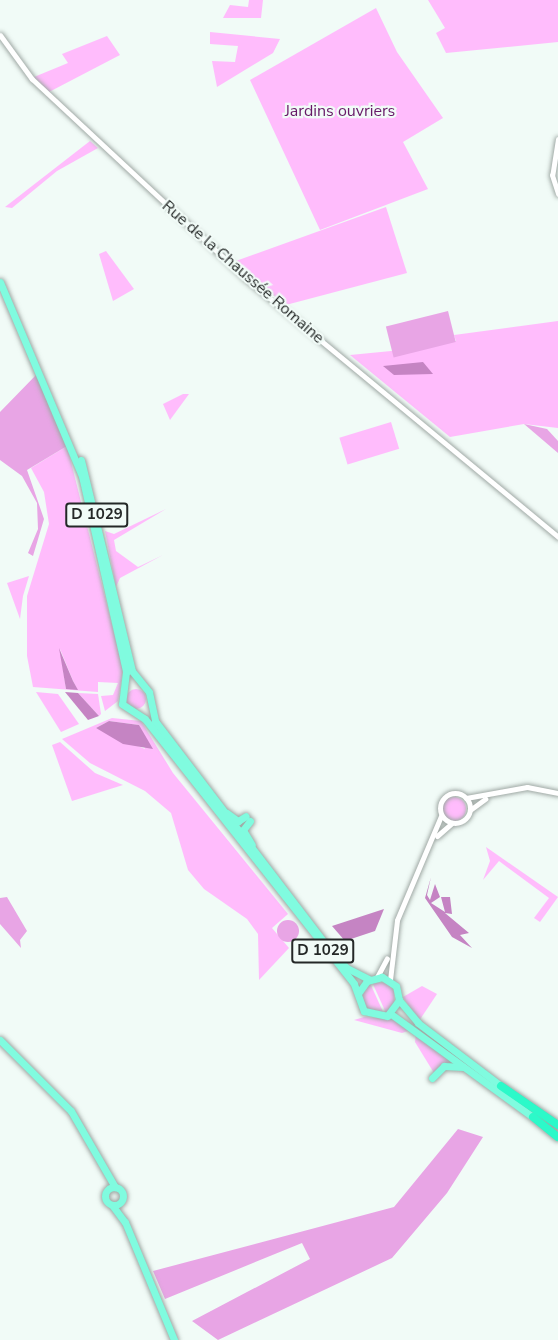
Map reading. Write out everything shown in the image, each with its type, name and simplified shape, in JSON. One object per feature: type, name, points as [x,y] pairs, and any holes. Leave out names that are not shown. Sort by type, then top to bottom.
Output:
[{"type":"highway","points":[[501,1086],[558,1125]]},
{"type":"highway","points":[[533,1117],[558,1135]]},
{"type":"main road","points":[[0,273],[13,308]]},
{"type":"main road","points":[[0,282],[13,308]]},
{"type":"main road","name":"D 1029","points":[[13,308],[85,469],[140,686]]},
{"type":"main road","name":"D 1029","points":[[13,308],[77,460],[127,688]]},
{"type":"main road","points":[[140,686],[149,692],[150,705],[139,714],[122,704],[127,688],[140,686]]},
{"type":"main road","name":"D 1029","points":[[150,705],[185,766],[336,957],[373,978]]},
{"type":"main road","name":"D 1029","points":[[139,714],[359,992]]},
{"type":"main road","points":[[185,766],[232,818],[248,819],[244,832],[290,899]]},
{"type":"main road","points":[[416,1025],[399,1000],[390,980],[373,978],[359,992],[366,1013],[391,1014],[416,1025],[501,1086]]},
{"type":"main road","points":[[391,1014],[399,1000]]},
{"type":"main road","points":[[423,1030],[468,1069],[533,1117]]},
{"type":"main road","points":[[0,1040],[71,1111],[103,1172],[122,1192],[125,1222],[173,1339]]},
{"type":"main road","points":[[432,1078],[447,1066],[468,1069]]},
{"type":"main road","points":[[103,1172],[105,1200],[112,1205],[125,1222]]},
{"type":"main road","points":[[106,1191],[115,1187]]},
{"type":"main road","points":[[112,1205],[122,1201]]},
{"type":"street","name":"Rue de la Chaussée Romaine","points":[[0,35],[32,79],[244,277],[558,537]]},
{"type":"street","points":[[558,139],[552,175],[558,194]]},
{"type":"street","points":[[373,978],[389,954],[407,892],[434,840],[446,796],[488,797],[527,787],[558,794]]},
{"type":"street","points":[[434,840],[452,823],[463,821],[470,810],[488,797]]},
{"type":"street","points":[[466,798],[470,810]]},
{"type":"street","points":[[441,816],[452,823]]},
{"type":"street","points":[[389,954],[390,980]]},
{"type":"green space","points":[[249,0],[263,0],[261,18],[223,18],[230,5],[248,7]]},
{"type":"green space","points":[[428,0],[558,0],[558,42],[446,53],[436,33],[445,28]]},
{"type":"green space","name":"Jardins ouvriers","points":[[376,8],[397,52],[443,118],[403,142],[428,189],[320,230],[250,80]]},
{"type":"green space","points":[[210,32],[280,39],[273,53],[217,87],[212,61],[235,62],[238,46],[210,44]]},
{"type":"green space","points":[[107,36],[120,55],[49,92],[34,77],[68,63],[62,54]]},
{"type":"green space","points":[[90,141],[98,148],[57,171],[12,208],[5,207]]},
{"type":"green space","points":[[386,207],[407,273],[282,306],[233,262]]},
{"type":"green space","points":[[106,251],[134,289],[113,301],[99,254]]},
{"type":"green space","points":[[558,321],[558,428],[524,424],[450,437],[350,355],[422,348],[456,341],[454,335]]},
{"type":"green space","points":[[183,394],[189,394],[170,420],[163,404]]},
{"type":"green space","points":[[391,422],[399,449],[348,465],[339,438]]},
{"type":"green space","points":[[67,446],[123,669],[118,701],[105,711],[101,696],[113,695],[118,683],[98,682],[98,692],[33,687],[27,656],[27,596],[49,524],[44,492],[31,468]],"holes":[[[60,649],[77,689],[66,689]]]},
{"type":"green space","points":[[166,509],[114,540],[116,551],[138,567],[163,555],[120,578],[116,587],[105,531],[114,534]]},
{"type":"green space","points":[[29,576],[23,596],[20,619],[7,583]]},
{"type":"green space","points":[[132,689],[140,689],[146,695],[146,703],[140,709],[132,709],[126,703],[126,695]]},
{"type":"green space","points":[[36,692],[58,694],[79,724],[61,732]]},
{"type":"green space","points":[[78,693],[98,694],[101,714],[99,716]]},
{"type":"green space","points":[[112,718],[141,721],[173,773],[288,914],[272,928],[289,948],[259,980],[258,934],[247,919],[204,889],[188,870],[171,813],[145,791],[90,763],[62,739]],"holes":[[[109,721],[139,725],[145,749],[96,728]]]},
{"type":"green space","points":[[60,742],[95,773],[123,785],[72,801],[52,745]]},
{"type":"green space","points":[[454,797],[463,800],[466,809],[463,818],[454,821],[445,818],[442,809],[445,800]]},
{"type":"green space","points":[[486,847],[558,897],[540,922],[534,918],[549,898],[499,861],[483,880],[490,861]]},
{"type":"green space","points":[[372,982],[387,983],[394,991],[394,1005],[386,1013]]},
{"type":"green space","points":[[370,983],[384,1014],[364,1007],[362,995]]},
{"type":"green space","points":[[422,986],[437,994],[419,1021],[403,997]]},
{"type":"green space","points":[[364,1017],[393,1019],[411,1030],[402,1033],[354,1020]]},
{"type":"green space","points":[[416,1033],[453,1061],[434,1073],[415,1042]]},
{"type":"shaded area","points":[[448,311],[456,342],[394,358],[386,326]]},
{"type":"shaded area","points":[[423,362],[433,374],[394,375],[383,366]]},
{"type":"shaded area","points":[[36,375],[67,446],[27,470],[44,519],[33,556],[28,553],[38,529],[37,503],[22,476],[0,460],[0,412]]},
{"type":"shaded area","points":[[524,424],[547,429],[558,441],[558,453]]},
{"type":"shaded area","points":[[59,648],[73,681],[78,690],[66,689]]},
{"type":"shaded area","points":[[65,692],[78,693],[99,716],[88,720]]},
{"type":"shaded area","points":[[109,721],[139,725],[153,749],[123,744],[96,728]]},
{"type":"shaded area","points":[[431,877],[427,895],[430,900],[435,884],[440,897],[431,903],[445,912],[441,897],[450,897],[452,914],[445,913],[469,933],[460,935],[472,948],[452,937],[425,898]]},
{"type":"shaded area","points":[[7,897],[27,931],[20,940],[21,948],[0,924],[0,898]]},
{"type":"shaded area","points":[[384,909],[375,931],[345,941],[332,926]]},
{"type":"shaded area","points":[[284,920],[292,920],[299,927],[299,935],[292,942],[284,942],[277,935],[277,927]]},
{"type":"shaded area","points":[[458,1129],[483,1137],[447,1193],[392,1258],[218,1340],[192,1321],[310,1259],[302,1243],[165,1299],[153,1271],[394,1207]]}]
